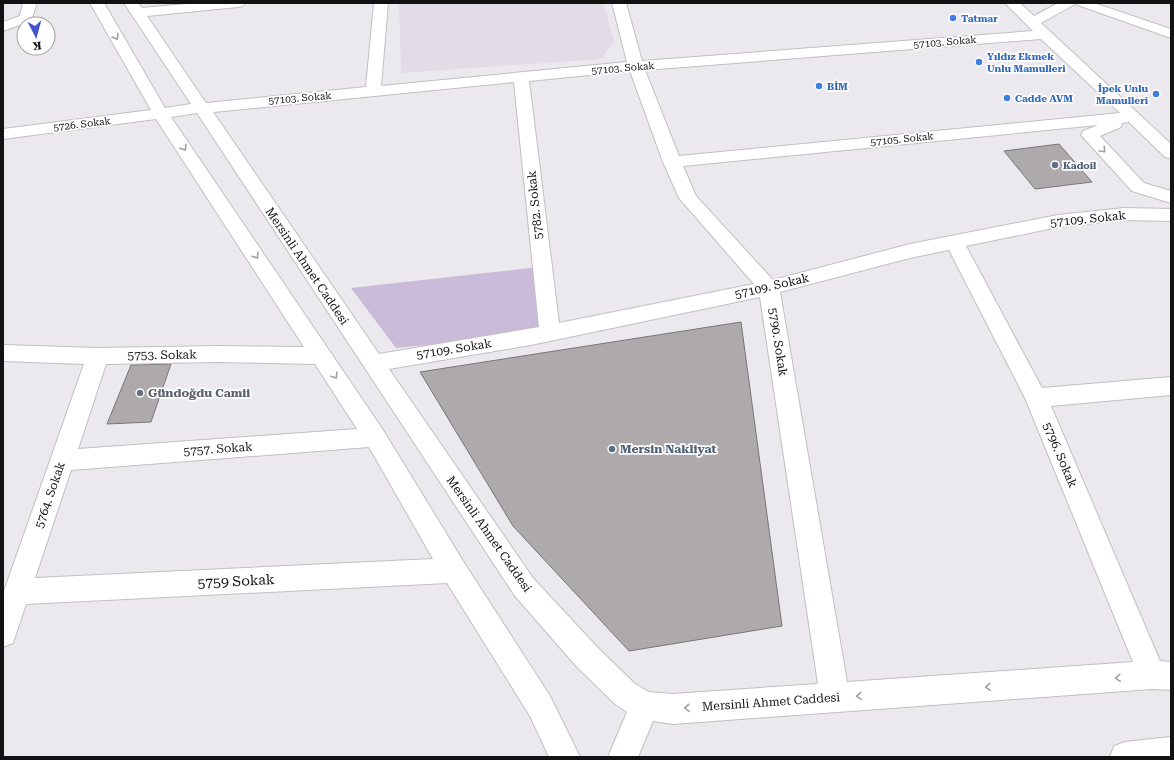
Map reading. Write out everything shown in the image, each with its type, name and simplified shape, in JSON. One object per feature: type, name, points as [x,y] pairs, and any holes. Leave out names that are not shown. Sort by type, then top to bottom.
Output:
[{"type":"street","points":[[3,27],[26,18],[30,3]]},
{"type":"street","points":[[97,3],[161,114],[375,437],[454,570],[540,706],[564,757]]},
{"type":"street","points":[[134,8],[238,3]]},
{"type":"street","points":[[373,91],[381,3]]},
{"type":"street","points":[[619,3],[636,66],[672,162],[688,198],[769,288]]},
{"type":"street","points":[[1012,3],[1133,117],[1167,143]]},
{"type":"street","points":[[1032,22],[1069,3]]},
{"type":"street","points":[[1081,3],[1171,34]]},
{"type":"street","name":"Mersinli Ahmet Caddesi","points":[[134,8],[524,587],[587,657],[620,688],[645,706],[674,709],[1162,676]]},
{"type":"street","name":"57103. Sokak","points":[[161,114],[201,108],[636,66],[1045,34]]},
{"type":"street","name":"5782. Sokak","points":[[521,77],[550,333]]},
{"type":"street","name":"5726. Sokak","points":[[3,134],[161,114]]},
{"type":"street","points":[[1133,117],[1089,135],[1138,187],[1171,197]]},
{"type":"street","name":"57105. Sokak","points":[[672,162],[1133,117]]},
{"type":"street","name":"57109. Sokak","points":[[373,363],[550,333],[769,288],[910,251],[1058,220],[1124,214],[1171,215]]},
{"type":"street","name":"5796. Sokak","points":[[954,242],[1036,398],[1162,676]]},
{"type":"street","name":"5790. Sokak","points":[[769,288],[835,698]]},
{"type":"street","name":"5753. Sokak","points":[[3,353],[98,356],[218,354],[321,356]]},
{"type":"street","name":"5764. Sokak","points":[[3,633],[98,356]]},
{"type":"street","points":[[1036,398],[1171,386]]},
{"type":"street","name":"5757. Sokak","points":[[62,460],[375,437]]},
{"type":"street","name":"5759 Sokak","points":[[17,592],[454,570]]},
{"type":"street","points":[[623,757],[645,706]]},
{"type":"street","points":[[1125,757],[1171,752]]},
{"type":"shaded area","points":[[399,3],[603,3],[614,41],[601,59],[401,73]]},
{"type":"shaded area","points":[[539,267],[547,333],[396,348],[351,288]]},
{"type":"building","points":[[1059,144],[1092,182],[1035,189],[1004,151]]},
{"type":"building","name":"Mersin Nakliyat","points":[[741,322],[782,626],[629,651],[513,526],[420,372]]},
{"type":"building","name":"Gündoğdu Camii","points":[[171,364],[151,422],[107,424],[131,365]]},
{"type":"place","name":"Tatmar","points":[[953,18]]},
{"type":"place","name":"Yıldız Ekmek Unlu Mamulleri","points":[[979,62]]},
{"type":"place","name":"BİM","points":[[819,86]]},
{"type":"place","name":"İpek Unlu Mamulleri","points":[[1156,94]]},
{"type":"place","name":"Cadde AVM","points":[[1007,98]]},
{"type":"place","name":"Kadoil","points":[[1055,165]]},
{"type":"place","name":"Gündoğdu Camii","points":[[140,393]]},
{"type":"place","name":"Mersin Nakliyat","points":[[612,449]]}]
